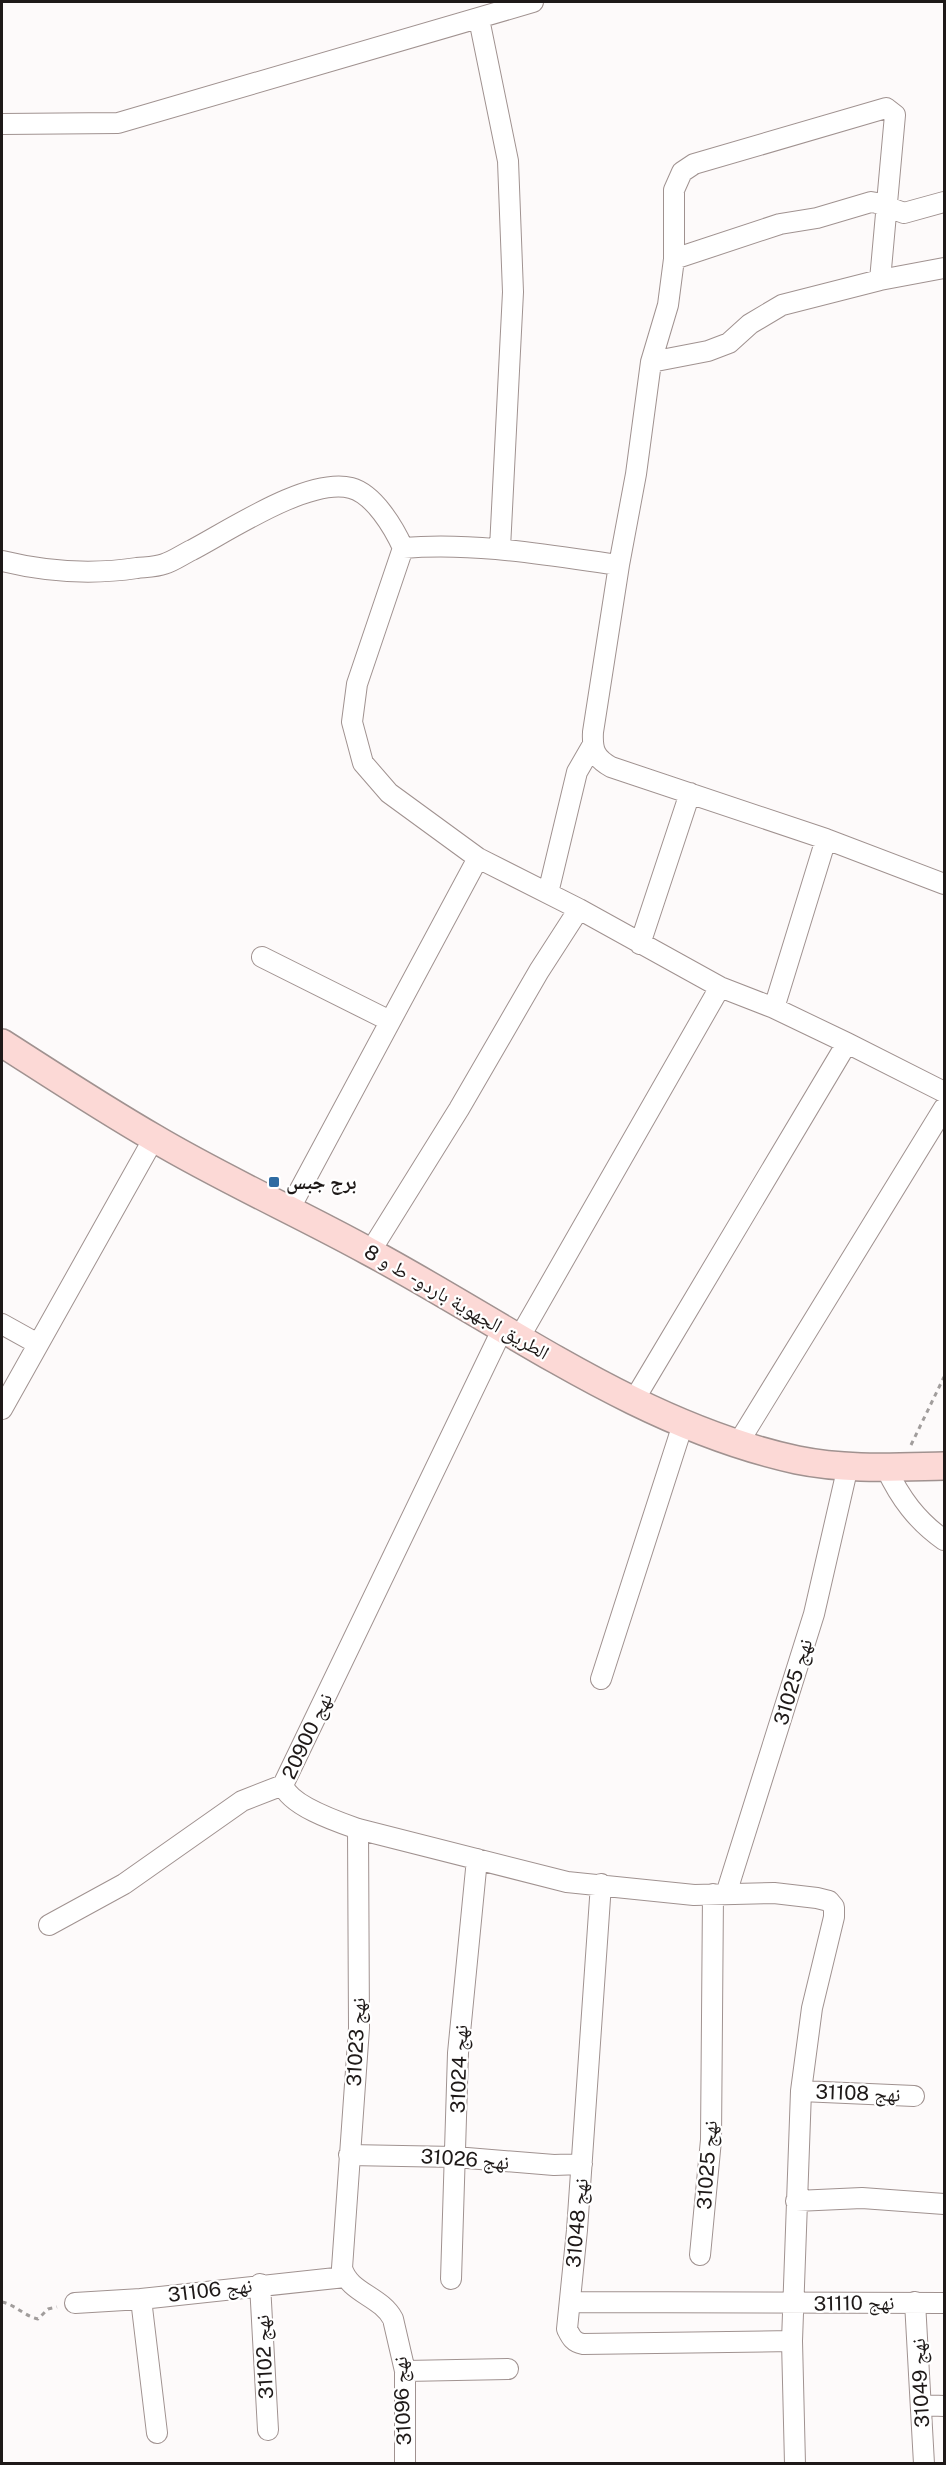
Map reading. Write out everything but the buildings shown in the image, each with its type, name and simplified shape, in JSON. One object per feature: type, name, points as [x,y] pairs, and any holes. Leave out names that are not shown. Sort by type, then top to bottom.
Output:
[{"type":"main road","name":"الطريق الجهوية باردو - ط و 8","points":[[2,1043],[154,1138],[370,1252],[510,1335],[683,1424],[737,1445],[800,1460],[848,1466],[893,1468],[945,1466]]},
{"type":"street","points":[[2,124],[118,123],[533,2]]},
{"type":"street","points":[[479,19],[508,161],[510,209],[513,292],[500,548]]},
{"type":"street","points":[[548,893],[577,772],[592,746],[619,565],[636,474],[651,362],[668,305],[674,259],[674,190],[682,172],[694,164],[886,108],[895,115],[880,280]]},
{"type":"street","points":[[674,259],[780,224],[817,218],[871,202],[904,213],[945,202]]},
{"type":"street","points":[[651,362],[708,351],[729,343],[750,324],[782,306],[880,280],[945,268]]},
{"type":"street","points":[[2,561],[34,569],[81,573],[164,564],[300,493],[330,486],[352,488],[373,502],[393,527],[403,548],[357,684],[352,722],[363,764],[389,793],[478,858],[579,909],[720,987],[774,1008],[945,1092]]},
{"type":"street","points":[[403,548],[441,545],[500,548],[619,565]]},
{"type":"street","points":[[592,746],[598,759],[611,767],[826,838],[945,884]]},
{"type":"street","points":[[640,944],[690,793]]},
{"type":"street","points":[[774,1008],[826,838]]},
{"type":"street","points":[[289,1210],[478,858]]},
{"type":"street","points":[[370,1252],[459,1108],[539,970],[579,909]]},
{"type":"street","points":[[261,957],[390,1021]]},
{"type":"street","name":"نهج 20900","points":[[720,987],[510,1335],[283,1785],[285,1791],[290,1795],[325,1818],[358,1829],[567,1882],[711,1894],[774,1893],[829,1901],[834,1906],[834,1917],[813,2008],[801,2091]]},
{"type":"street","points":[[634,1400],[847,1043]]},
{"type":"street","points":[[737,1445],[945,1108]]},
{"type":"street","points":[[2,1409],[154,1138]]},
{"type":"street","points":[[2,1324],[38,1344]]},
{"type":"street","points":[[601,1679],[683,1424]]},
{"type":"street","name":"نهج 31025","points":[[700,2255],[711,2140],[711,1894],[814,1614],[848,1466]]},
{"type":"street","points":[[893,1468],[904,1502],[926,1528],[945,1540]]},
{"type":"street","points":[[49,1925],[124,1884],[242,1801],[283,1785]]},
{"type":"street","name":"نهج 31023","points":[[345,2277],[342,2268],[345,2255],[349,2155],[359,2028],[358,1829]]},
{"type":"street","name":"نهج 31024","points":[[451,2279],[458,2053],[477,1859]]},
{"type":"street","name":"نهج 31048","points":[[601,1884],[582,2164],[567,2329],[576,2343],[692,2344],[792,2341]]},
{"type":"street","points":[[795,2463],[792,2341],[801,2091]]},
{"type":"street","name":"نهج 31108","points":[[801,2091],[914,2096]]},
{"type":"street","name":"نهج 31026","points":[[349,2155],[455,2157],[520,2163],[582,2164]]},
{"type":"street","points":[[796,2201],[862,2198],[945,2204]]},
{"type":"street","name":"نهج 31106","points":[[75,2303],[141,2299],[260,2284],[345,2277]]},
{"type":"street","name":"نهج 31096","points":[[345,2277],[352,2285],[389,2311],[393,2319],[405,2371],[405,2463]]},
{"type":"street","name":"نهج 31102","points":[[260,2284],[268,2430]]},
{"type":"street","points":[[141,2299],[157,2433]]},
{"type":"street","name":"نهج 31110","points":[[570,2302],[945,2303]]},
{"type":"street","name":"نهج 31049","points":[[915,2302],[924,2463]]},
{"type":"street","points":[[405,2371],[508,2369]]},
{"type":"street","points":[[921,2405],[945,2406]]},
{"type":"path","points":[[893,1468],[945,1377]]},
{"type":"path","points":[[2,2302],[13,2304],[31,2317],[38,2319],[48,2309],[75,2303]]},
{"type":"place","name":"برج جبس","points":[[274,1182]]}]
